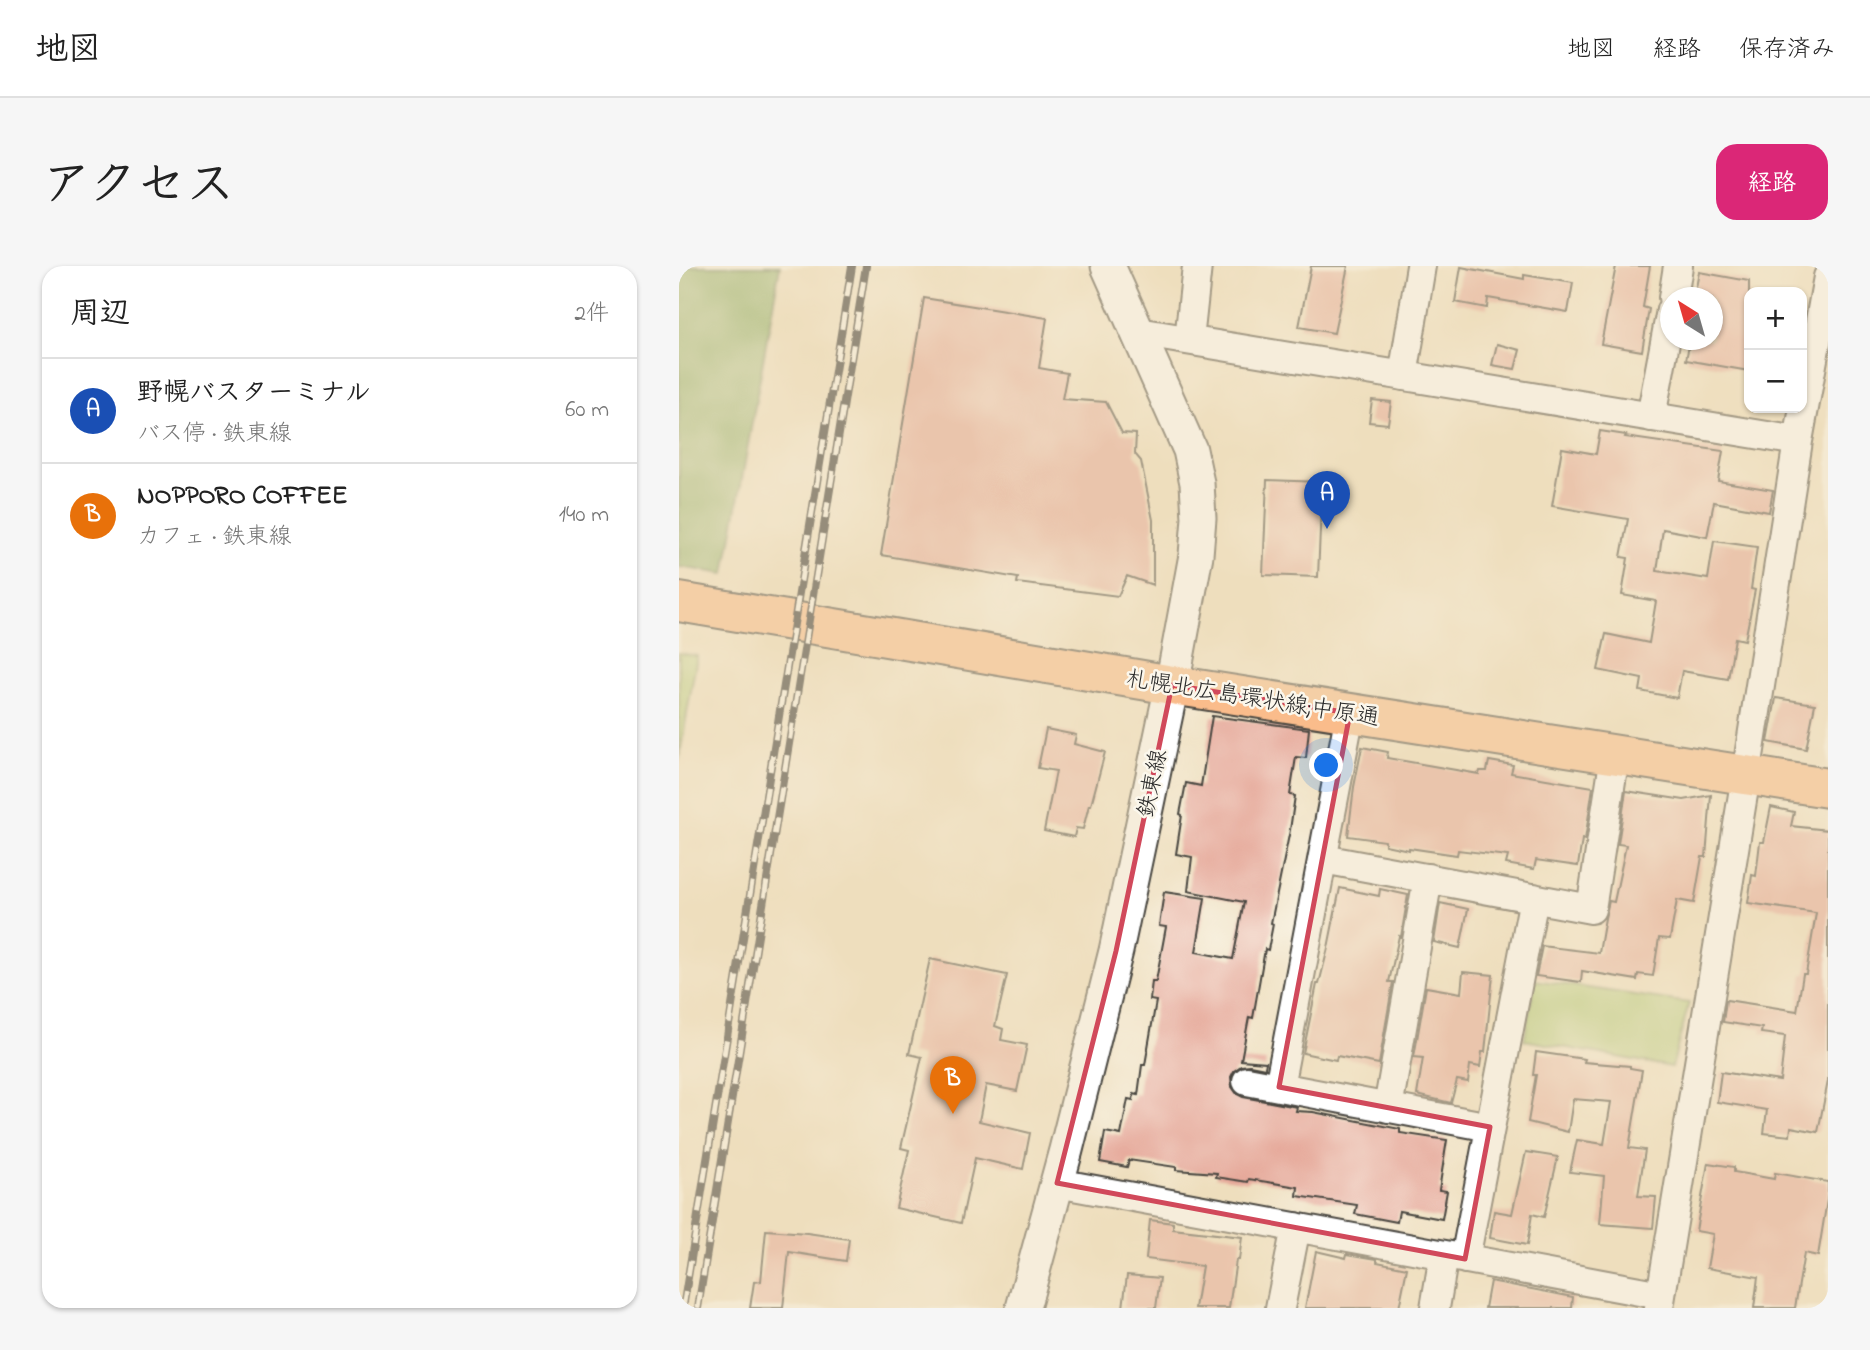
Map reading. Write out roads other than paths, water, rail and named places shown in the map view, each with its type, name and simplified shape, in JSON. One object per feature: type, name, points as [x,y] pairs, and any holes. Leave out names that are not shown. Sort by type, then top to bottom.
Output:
[{"type":"main road","name":"札幌北広島環状線;中原通","points":[[679,602],[1172,685],[1828,788]]},
{"type":"street","name":"鉄東線","points":[[1023,1308],[1116,951],[1172,685],[1196,555],[1199,518],[1197,483],[1190,450],[1108,266]]},
{"type":"street","points":[[1189,340],[1197,266]]},
{"type":"street","points":[[1403,376],[1421,266]]},
{"type":"street","points":[[1675,287],[1678,266]]},
{"type":"street","points":[[1057,1183],[1455,1257],[1660,1302],[1798,441],[1828,277]]},
{"type":"street","points":[[1138,332],[1798,441]]},
{"type":"street","points":[[1651,416],[1663,350]]},
{"type":"street","points":[[1279,1087],[1350,713]]},
{"type":"street","points":[[1323,859],[1591,909],[1615,755]]},
{"type":"street","points":[[1388,1108],[1428,878]]},
{"type":"street","points":[[1435,1308],[1455,1257],[1490,1127],[1534,898]]},
{"type":"street","points":[[1247,1081],[1490,1127]]},
{"type":"street","points":[[1280,1308],[1296,1227]]},
{"type":"railway","points":[[683,1308],[852,266]]},
{"type":"railway","points":[[698,1308],[866,266]]},
{"type":"place","name":"野幌バスターミナル","points":[[1327,529]]},
{"type":"place","name":"NOPPORO COFFEE","points":[[953,1114]]}]
